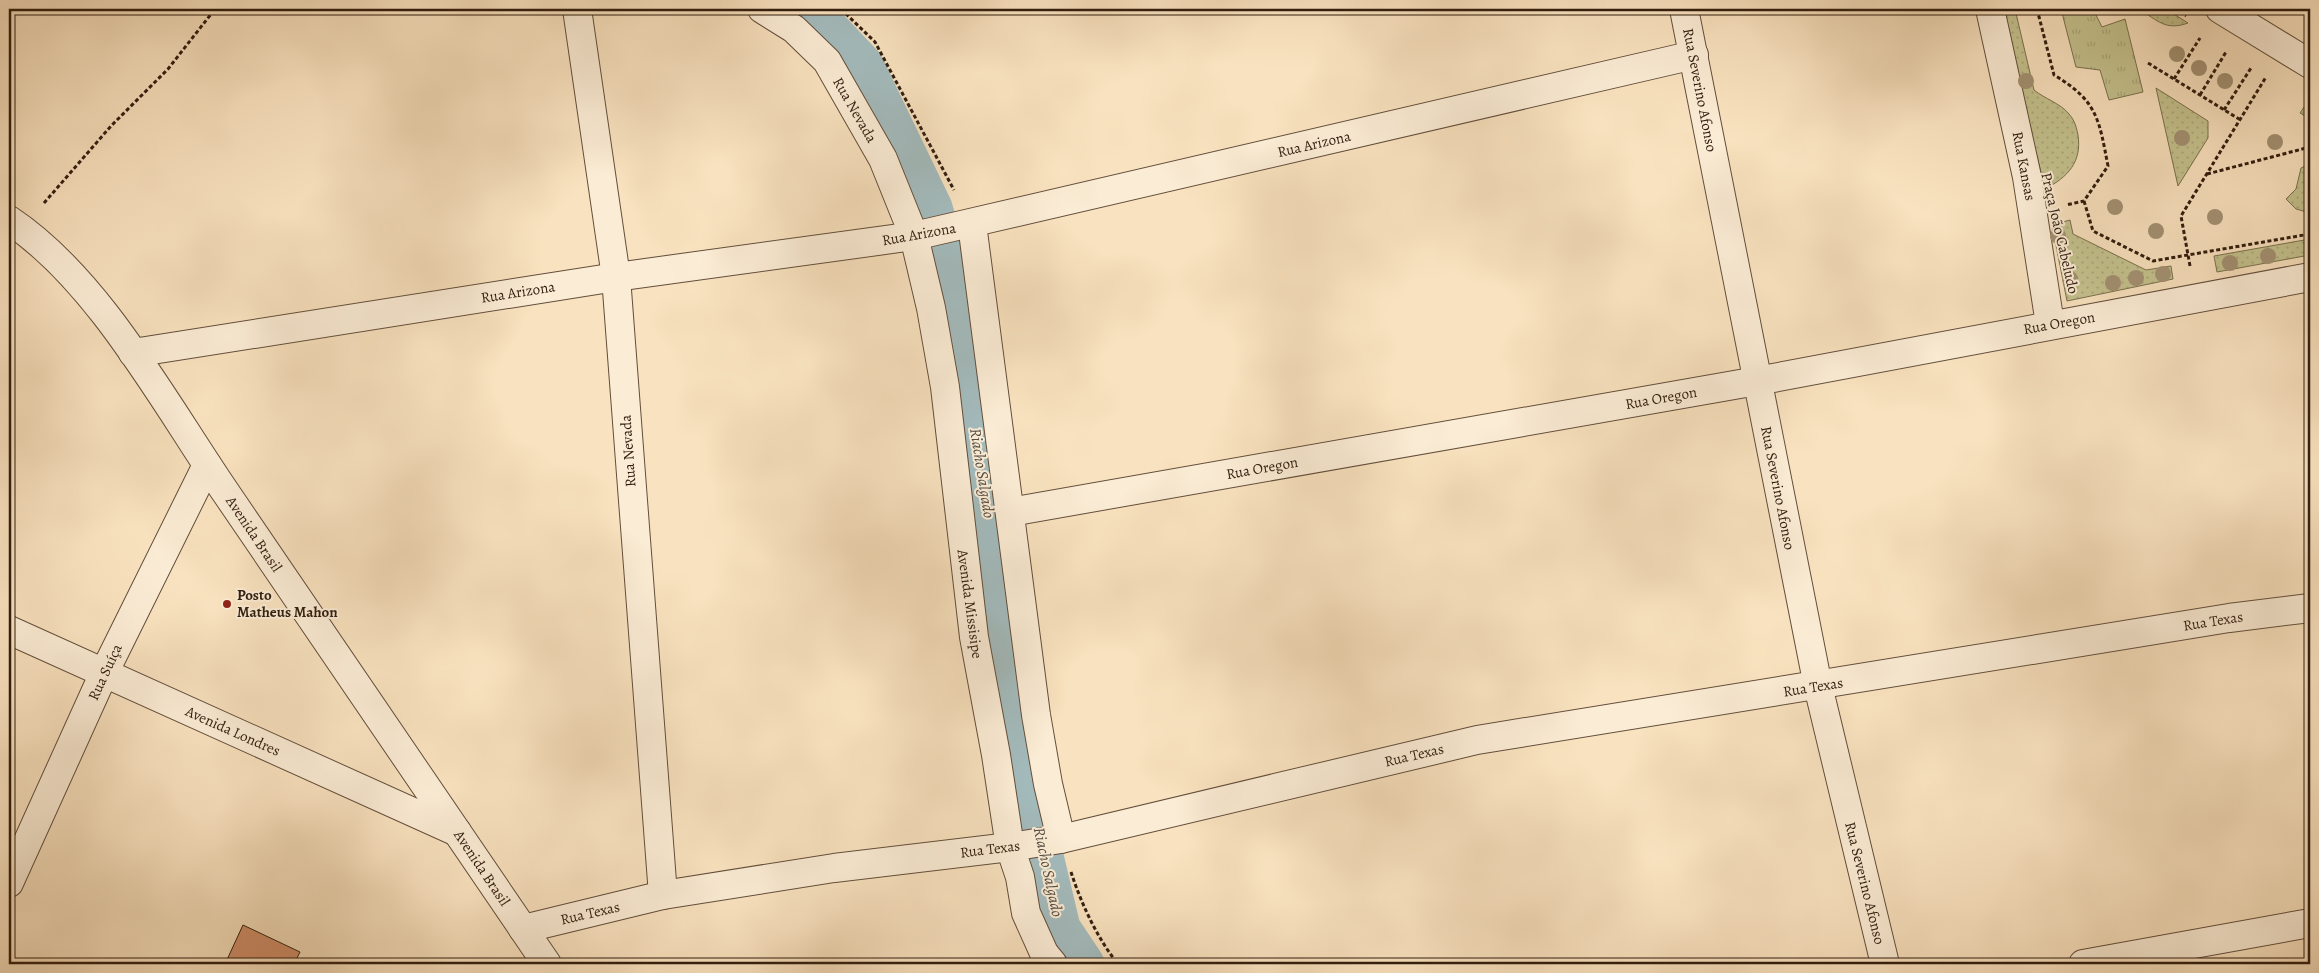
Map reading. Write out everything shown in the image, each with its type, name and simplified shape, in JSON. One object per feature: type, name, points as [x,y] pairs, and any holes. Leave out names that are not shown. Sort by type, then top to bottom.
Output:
[{"type":"street","name":"Rua Nevada","points":[[577,9],[616,277],[662,895]]},
{"type":"street","name":"Rua Nevada","points":[[762,9],[794,29],[827,61],[882,159],[918,235]]},
{"type":"street","name":"Rua Severino Afonso","points":[[1684,9],[1818,686],[1885,964]]},
{"type":"street","name":"Rua Kansas","points":[[1990,9],[2027,177],[2050,324]]},
{"type":"street","points":[[2220,9],[2310,64]]},
{"type":"street","name":"Rua Arizona","points":[[133,353],[616,277],[918,235],[1694,55]]},
{"type":"street","name":"Avenida Brasil","points":[[15,224],[65,268],[133,353],[207,465],[547,964]]},
{"type":"street","points":[[967,225],[1010,512],[1036,715],[1059,839]]},
{"type":"street","name":"Avenida Missisipe","points":[[918,235],[945,387],[974,637],[996,755],[1010,847],[1020,877],[1026,913],[1044,953],[1053,964]]},
{"type":"street","name":"Rua Oregon","points":[[1010,512],[1757,381],[2050,324],[2310,277]]},
{"type":"street","name":"Rua Suíça","points":[[9,882],[104,673],[207,465]]},
{"type":"street","name":"Rua Texas","points":[[523,929],[662,895],[834,868],[1010,847],[1059,839],[1476,740],[2228,618],[2310,608]]},
{"type":"street","name":"Avenida Londres","points":[[9,630],[457,832]]},
{"type":"street","points":[[2083,964],[2310,923]]},
{"type":"path","points":[[15,224],[168,69],[215,9]]},
{"type":"path","points":[[841,9],[875,42],[967,225]]},
{"type":"path","points":[[2037,9],[2054,75],[2071,85],[2087,100],[2099,121],[2108,166],[2084,201],[2093,230],[2153,261],[2310,234]]},
{"type":"path","points":[[2174,79],[2201,38]]},
{"type":"path","points":[[2200,95],[2230,45]]},
{"type":"path","points":[[2224,110],[2256,60]]},
{"type":"path","points":[[2148,64],[2239,119]]},
{"type":"path","points":[[2192,273],[2181,216],[2270,70]]},
{"type":"path","points":[[2206,174],[2310,147]]},
{"type":"path","points":[[1059,839],[1078,893],[1110,954],[1118,964]]},
{"type":"green space","points":[[2001,9],[2015,9],[2034,90],[2065,110],[2073,119],[2077,129],[2078,153],[2072,168],[2067,174],[2045,189]]},
{"type":"green space","points":[[2061,9],[2093,9],[2102,27],[2125,19],[2143,92],[2109,100],[2100,70],[2076,67]]},
{"type":"green space","points":[[2139,9],[2166,9],[2188,23],[2174,26],[2162,24]]},
{"type":"green space","points":[[2156,88],[2208,121],[2208,138],[2178,186]]},
{"type":"green space","points":[[2310,101],[2310,119],[2300,113]]},
{"type":"green space","points":[[2310,164],[2310,213],[2296,209],[2286,199],[2296,189],[2301,168]]},
{"type":"green space","points":[[2070,220],[2073,234],[2146,270],[2171,266],[2173,279],[2067,301],[2052,225]]},
{"type":"green space","points":[[2310,239],[2310,255],[2217,272],[2214,256]]},
{"type":"building","points":[[243,925],[300,952],[294,964],[225,964]]},
{"type":"waterway","name":"Riacho Salgado","points":[[810,9],[863,65],[932,208],[949,265],[992,547],[1024,726],[1043,856],[1060,928],[1084,964]]},
{"type":"place","name":"Posto Matheus Mahon","points":[[227,604]]}]
